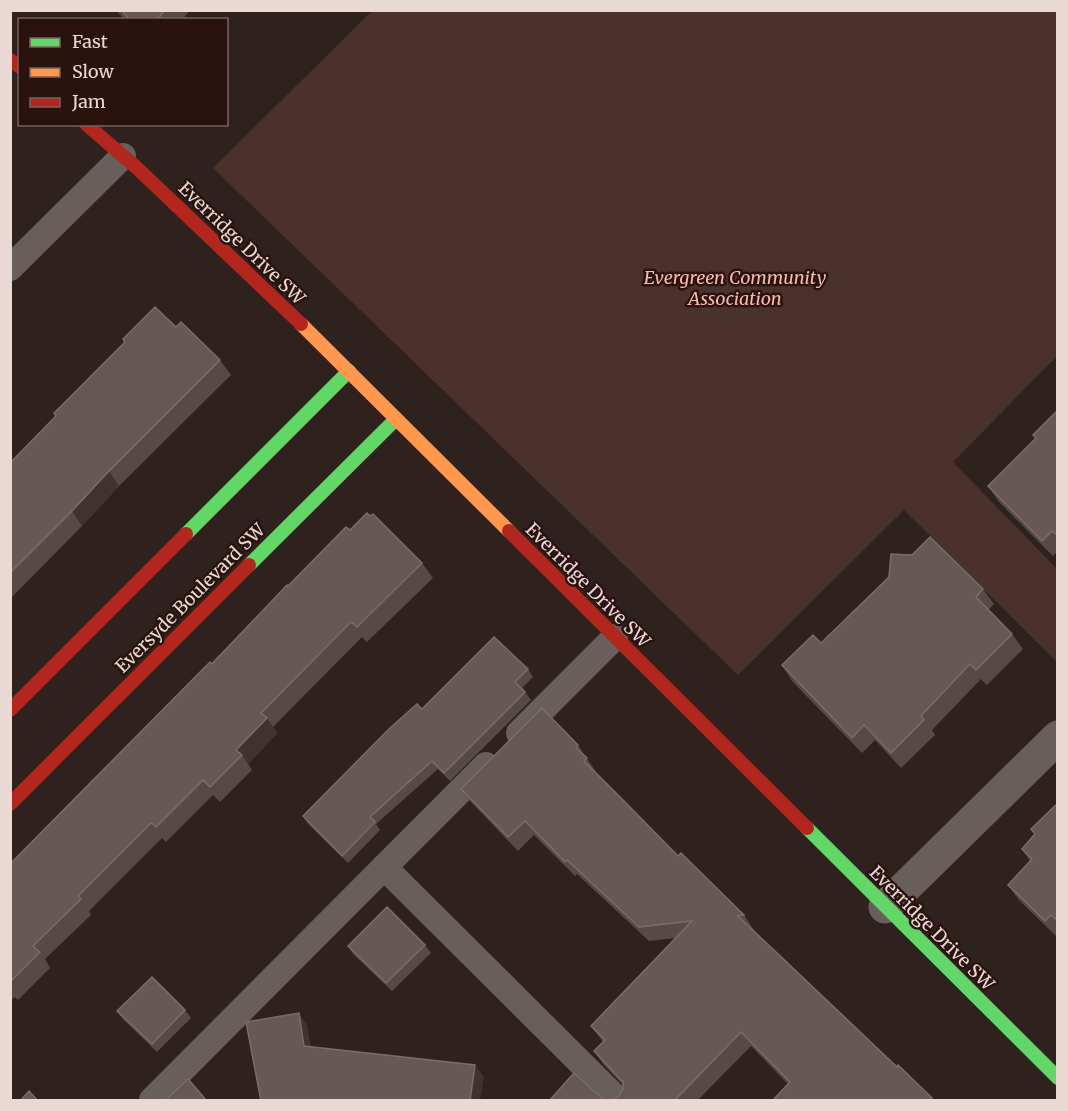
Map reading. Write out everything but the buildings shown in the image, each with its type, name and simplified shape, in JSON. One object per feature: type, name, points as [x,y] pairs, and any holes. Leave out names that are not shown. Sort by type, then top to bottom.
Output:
[{"type":"street","name":"Everridge Drive SW","points":[[88,126],[213,239],[349,371],[1058,1078]]},
{"type":"street","points":[[10,710],[349,371]]},
{"type":"street","name":"Eversyde Boulevard SW","points":[[10,804],[396,419]]},
{"type":"street","points":[[885,907],[1058,736]]},
{"type":"lane","points":[[10,268],[123,156]]},
{"type":"lane","points":[[152,1101],[615,637]]},
{"type":"lane","points":[[384,867],[618,1101]]},
{"type":"green space","name":"Evergreen Community Association","points":[[372,11],[1057,11],[1057,356],[953,462],[1057,569],[1057,662],[904,510],[738,675],[213,168]]},
{"type":"traffic: fast","points":[[186,534],[349,371]]},
{"type":"traffic: fast","points":[[249,565],[396,419]]},
{"type":"traffic: fast","points":[[807,828],[1058,1078]]},
{"type":"traffic: slow","points":[[301,324],[509,531]]},
{"type":"traffic: jam","points":[[10,60],[18,66]]},
{"type":"traffic: jam","points":[[88,126],[137,168],[301,324]]},
{"type":"traffic: jam","points":[[509,531],[807,828]]},
{"type":"traffic: jam","points":[[10,710],[186,534]]},
{"type":"traffic: jam","points":[[10,804],[249,565]]}]
